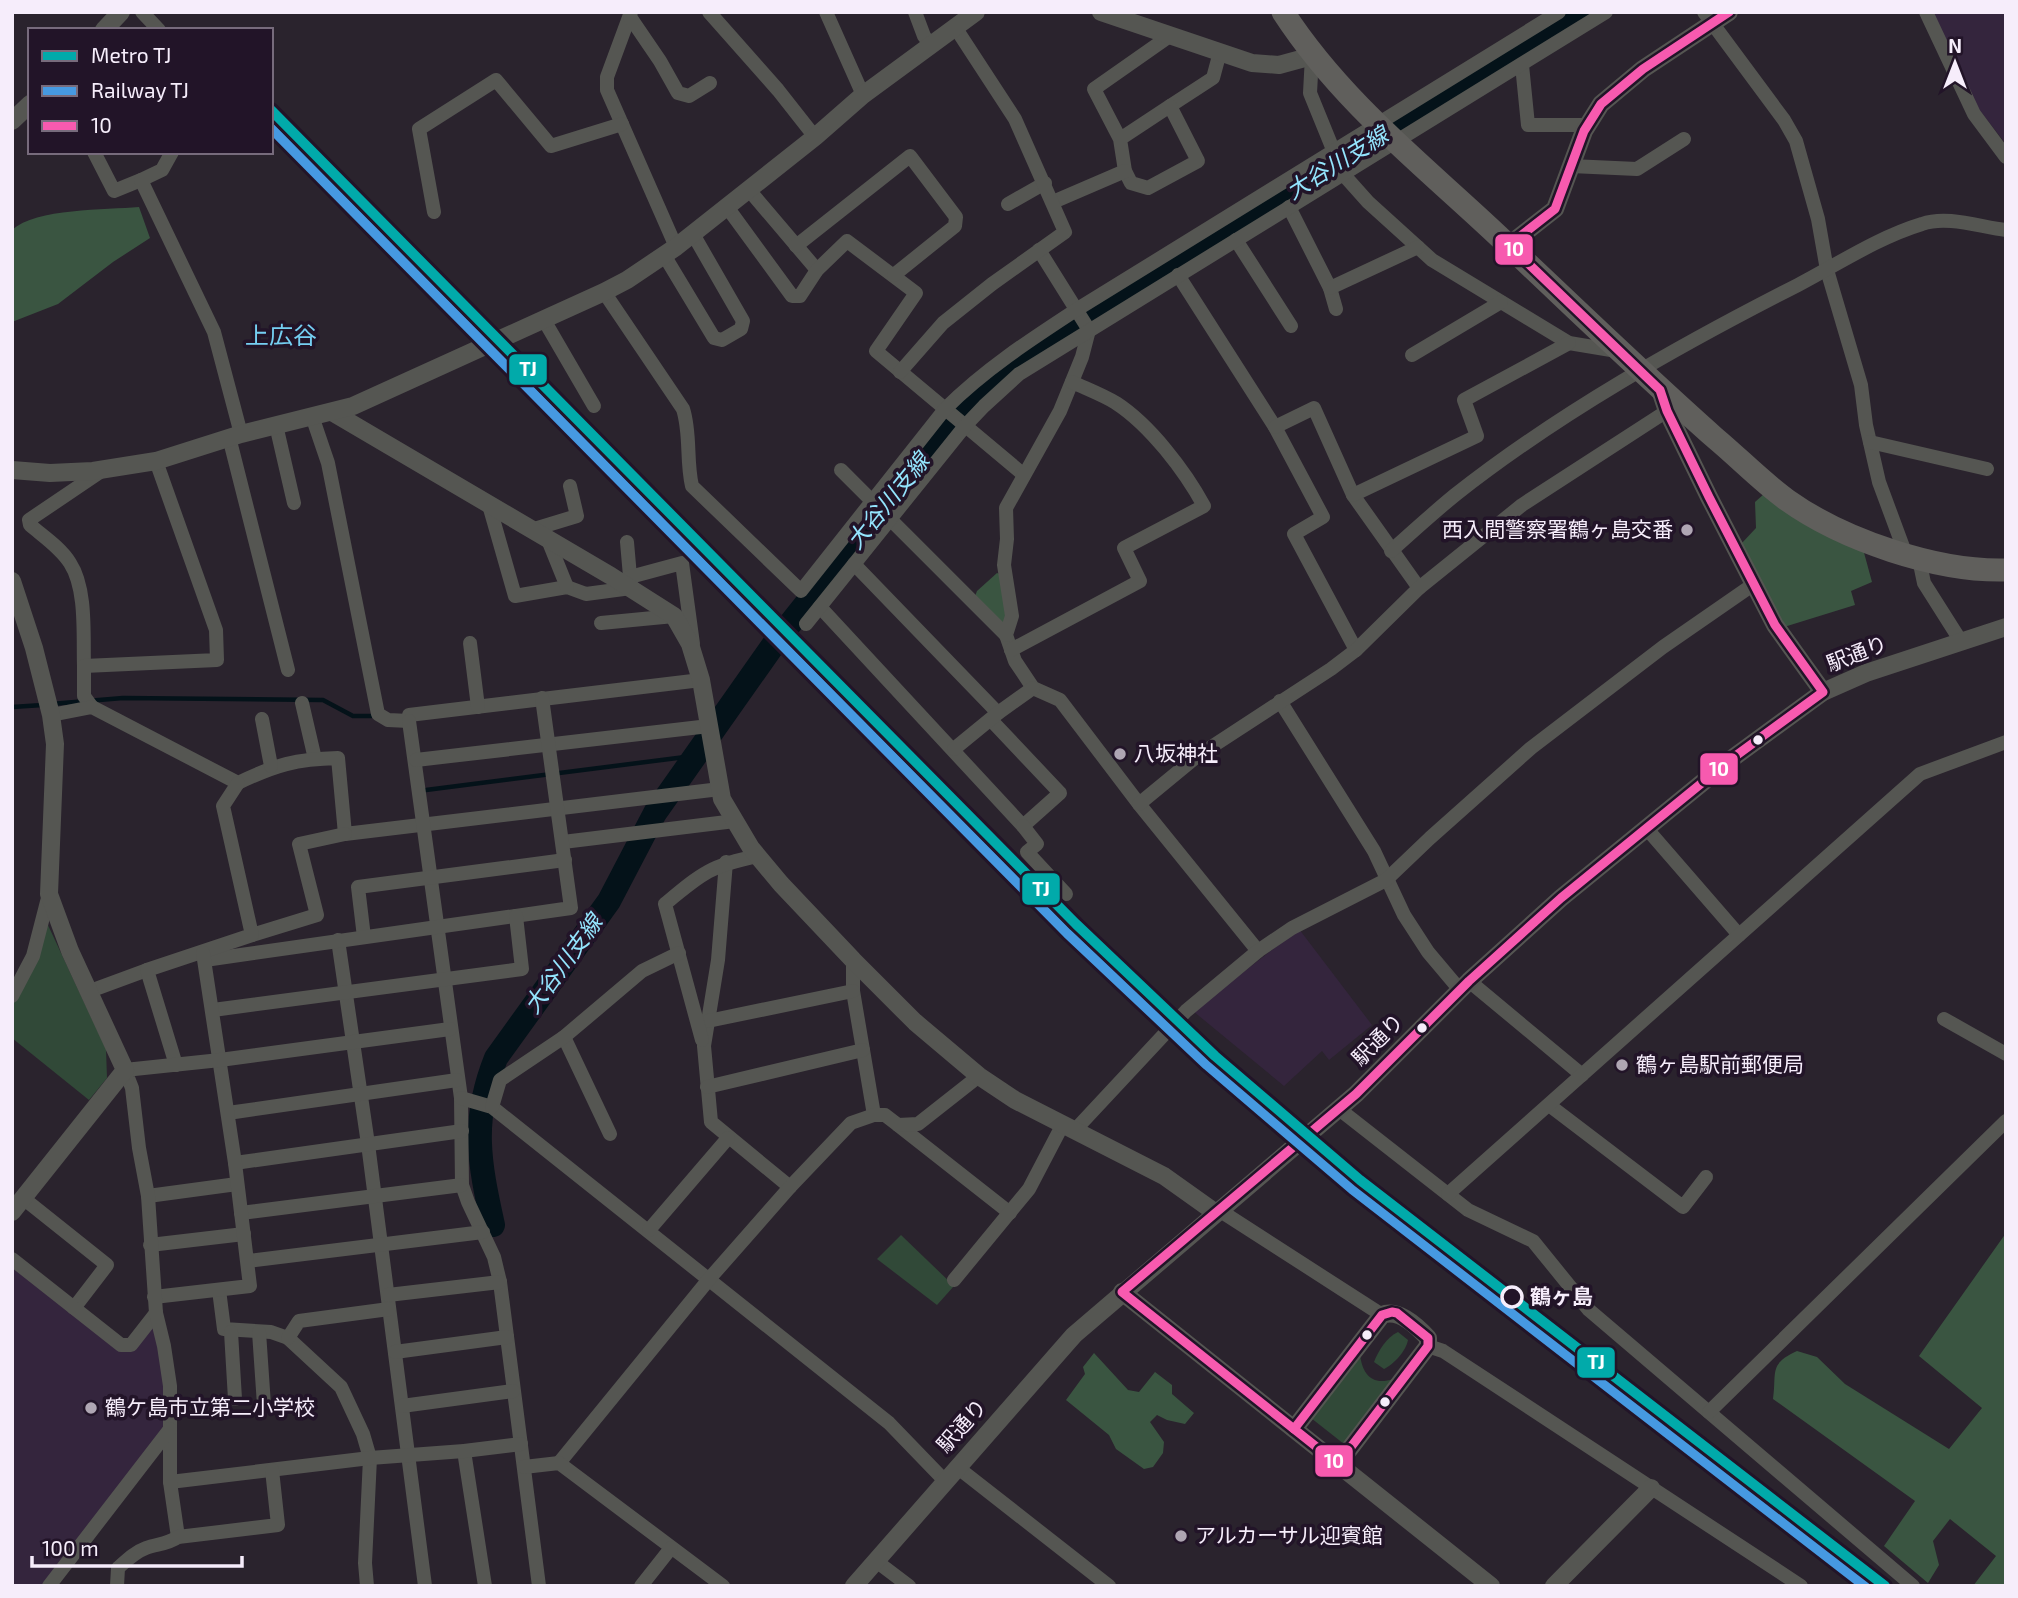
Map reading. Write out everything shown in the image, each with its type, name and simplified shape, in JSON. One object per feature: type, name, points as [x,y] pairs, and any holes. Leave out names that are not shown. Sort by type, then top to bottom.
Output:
[{"type":"main road","points":[[1283,12],[1312,56],[1378,126],[1509,245],[1639,371],[1664,401],[1787,500],[1840,531],[1912,557],[1979,570],[2006,570]]},
{"type":"street","points":[[106,28],[121,12]]},
{"type":"street","points":[[142,12],[157,28]]},
{"type":"street","points":[[709,12],[816,137]]},
{"type":"street","points":[[826,12],[863,95]]},
{"type":"street","points":[[915,12],[924,36],[931,45]]},
{"type":"street","points":[[12,470],[50,473],[156,461],[235,436],[353,406],[604,292],[693,234],[816,137],[863,95],[976,12]]},
{"type":"street","points":[[1101,12],[1264,66],[1292,63],[1312,56],[1311,93],[1343,174],[1368,202],[1432,260],[1569,344],[1618,351]]},
{"type":"street","points":[[604,292],[683,409],[688,429],[689,475],[692,486],[801,591],[945,409],[970,384],[1076,310],[1559,12]]},
{"type":"street","points":[[806,624],[965,426],[1019,374],[1606,12]]},
{"type":"street","points":[[1509,245],[1555,209],[1588,125],[1601,104],[1708,18],[1729,12]]},
{"type":"street","points":[[1926,12],[1974,114],[2006,157]]},
{"type":"street","points":[[630,15],[678,93],[689,96],[710,83]]},
{"type":"street","points":[[630,15],[607,77],[607,90],[670,251],[714,338],[722,340],[741,329],[743,321],[693,234]]},
{"type":"street","points":[[1708,18],[1784,120],[1796,141],[1818,219],[1827,270],[1861,385],[1879,482],[1924,583],[1962,642]]},
{"type":"street","points":[[900,372],[943,323],[1065,232],[1015,119],[956,27]]},
{"type":"street","points":[[1170,106],[1198,161],[1148,188],[1131,183],[1125,171],[1120,139],[1094,89],[1171,35]]},
{"type":"street","points":[[1120,139],[1213,78],[1220,52]]},
{"type":"street","points":[[1522,65],[1528,125],[1588,125]]},
{"type":"street","points":[[434,212],[419,129],[496,80],[551,146],[622,124]]},
{"type":"street","points":[[12,121],[28,106]]},
{"type":"street","points":[[1571,166],[1637,169],[1684,139]]},
{"type":"street","points":[[95,154],[114,191],[162,170],[171,154]]},
{"type":"street","points":[[796,246],[910,156],[956,217],[956,226],[894,275]]},
{"type":"street","points":[[1053,202],[1125,171]]},
{"type":"street","points":[[141,180],[214,332],[288,670]]},
{"type":"street","points":[[1009,204],[1045,183]]},
{"type":"street","points":[[749,190],[817,270]]},
{"type":"street","points":[[727,207],[792,296],[800,296],[817,270],[847,241],[916,293],[876,351],[1024,475]]},
{"type":"street","points":[[1289,207],[1330,288],[1336,309]]},
{"type":"street","points":[[1391,551],[1455,495],[1521,447],[1710,329],[1923,223],[1941,221],[2006,230]]},
{"type":"street","points":[[1236,240],[1291,326]]},
{"type":"street","points":[[1330,288],[1418,247]]},
{"type":"street","points":[[1006,635],[1012,616],[1004,565],[1006,508],[1060,411],[1082,357],[1089,330],[1039,250]]},
{"type":"street","points":[[1178,275],[1275,428],[1323,517],[1294,534],[1356,650]]},
{"type":"street","points":[[1412,355],[1501,302]]},
{"type":"street","points":[[544,320],[594,406]]},
{"type":"street","points":[[1353,495],[1477,436],[1464,400],[1569,344]]},
{"type":"street","points":[[1012,650],[1039,638],[1140,581],[1125,548],[1204,506],[1152,433],[1117,404],[1072,382]]},
{"type":"street","points":[[1139,804],[1196,757],[1356,650],[1419,588],[1522,505],[1664,401],[1709,497],[1775,625],[1823,692]]},
{"type":"street","points":[[1275,428],[1314,408],[1353,495],[1419,588]]},
{"type":"street","points":[[332,412],[548,540],[631,582],[674,616],[690,644],[701,680],[722,799],[735,821],[758,856],[853,960],[915,1022],[979,1076],[1015,1100],[1164,1176],[1382,1315]]},
{"type":"street","points":[[312,416],[328,463],[378,714],[388,720],[409,721]]},
{"type":"street","points":[[276,425],[295,503]]},
{"type":"street","points":[[1870,442],[1987,469]]},
{"type":"street","points":[[84,666],[217,660],[216,630],[156,461]]},
{"type":"street","points":[[104,469],[29,520],[30,524],[70,561],[76,576],[82,610],[84,696],[92,706],[237,783]]},
{"type":"street","points":[[841,470],[1006,635],[1033,688],[1060,700],[1139,804],[1258,951]]},
{"type":"street","points":[[531,530],[577,516],[570,486]]},
{"type":"street","points":[[489,505],[516,596],[567,587],[586,594],[631,582],[682,563],[695,661]]},
{"type":"street","points":[[548,540],[567,587]]},
{"type":"street","points":[[627,541],[631,582]]},
{"type":"street","points":[[854,564],[995,716],[1060,793],[1023,826]]},
{"type":"street","points":[[12,581],[34,648],[51,715],[55,744],[49,894],[33,956],[12,996]]},
{"type":"street","points":[[954,1280],[1029,1189],[1069,1127],[1186,1011],[1258,951],[1292,928],[1386,880],[1531,748],[1642,662],[1754,584]]},
{"type":"street","points":[[820,607],[1023,826],[1037,844],[1027,852],[1066,894]]},
{"type":"street","points":[[601,623],[674,616]]},
{"type":"street","name":"駅通り","points":[[854,1586],[1074,1335],[1339,1109],[1464,986],[1561,898],[1730,761],[1823,692],[1866,673],[2006,627]]},
{"type":"street","points":[[470,643],[478,707]]},
{"type":"street","points":[[540,1586],[500,1282],[494,1257],[462,1185],[462,1131],[466,1100],[457,1080],[409,715],[701,680]]},
{"type":"street","points":[[954,749],[1033,688]]},
{"type":"street","points":[[90,991],[147,970],[204,956],[436,928],[570,908],[542,698]]},
{"type":"street","points":[[1280,701],[1374,852],[1404,915],[1428,952],[1464,986],[1582,1075]]},
{"type":"street","points":[[302,703],[316,759]]},
{"type":"street","points":[[51,715],[92,706]]},
{"type":"street","points":[[262,719],[271,766]]},
{"type":"street","points":[[416,761],[709,726]]},
{"type":"street","points":[[1448,1194],[1920,774],[2006,742]]},
{"type":"street","points":[[252,934],[223,806],[237,783],[271,766],[338,758],[345,834]]},
{"type":"street","points":[[204,956],[252,934],[317,915],[299,844],[345,834],[720,789]]},
{"type":"street","points":[[563,842],[735,821]]},
{"type":"street","points":[[1647,829],[1740,935]]},
{"type":"street","points":[[758,856],[726,862],[699,875],[665,904],[704,1046],[711,1122],[790,1187]]},
{"type":"street","points":[[365,937],[358,887],[565,860]]},
{"type":"street","points":[[704,1046],[718,960],[726,862]]},
{"type":"street","points":[[49,894],[70,951],[132,1088],[148,1196],[156,1313],[170,1387],[170,1482],[178,1537]]},
{"type":"street","points":[[213,1010],[522,969],[516,916]]},
{"type":"street","points":[[338,940],[375,1195],[425,1586]]},
{"type":"street","points":[[492,1107],[500,1080],[564,1037],[642,971],[679,953]]},
{"type":"street","points":[[154,1297],[250,1286],[235,1163],[204,956]]},
{"type":"street","points":[[853,960],[853,991],[874,1115]]},
{"type":"street","points":[[147,970],[176,1065]]},
{"type":"street","points":[[708,1021],[853,991]]},
{"type":"street","points":[[1944,1020],[2006,1054]]},
{"type":"street","points":[[74,1308],[107,1265],[18,1205],[125,1070],[450,1029]]},
{"type":"street","points":[[564,1037],[610,1134]]},
{"type":"street","points":[[707,1087],[863,1050]]},
{"type":"street","points":[[898,1125],[918,1124],[979,1076]]},
{"type":"street","points":[[228,1113],[457,1080]]},
{"type":"street","points":[[466,1100],[492,1107],[951,1474],[1109,1586]]},
{"type":"street","points":[[1549,1105],[1682,1207],[1706,1177]]},
{"type":"street","points":[[1339,1109],[1468,1210],[1533,1241],[1589,1310],[1913,1586]]},
{"type":"street","points":[[559,1463],[710,1279],[790,1187],[851,1123],[874,1115],[885,1115],[1010,1213]]},
{"type":"street","points":[[1709,1412],[2006,1121]]},
{"type":"street","points":[[235,1163],[462,1131]]},
{"type":"street","points":[[649,1230],[728,1138]]},
{"type":"street","points":[[148,1196],[237,1184]]},
{"type":"street","points":[[241,1213],[462,1185]]},
{"type":"street","points":[[247,1261],[483,1232]]},
{"type":"street","points":[[150,1245],[244,1234]]},
{"type":"street","points":[[12,1259],[121,1345],[131,1345],[156,1313]]},
{"type":"street","points":[[288,1338],[299,1321],[500,1282]]},
{"type":"street","points":[[219,1290],[224,1329],[232,1332],[279,1333],[288,1338],[341,1387],[363,1434],[370,1458],[365,1563],[367,1586]]},
{"type":"street","points":[[1122,1292],[1491,1586]]},
{"type":"street","points":[[1294,1429],[1382,1315],[1397,1313],[1426,1335],[1428,1346],[1338,1464]]},
{"type":"street","points":[[232,1332],[235,1399]]},
{"type":"street","points":[[259,1332],[264,1405]]},
{"type":"street","points":[[395,1352],[507,1337]]},
{"type":"street","points":[[1428,1346],[1443,1351],[1801,1586]]},
{"type":"street","points":[[402,1406],[513,1391]]},
{"type":"street","points":[[49,1586],[170,1429]]},
{"type":"street","points":[[170,1482],[370,1458],[521,1444]]},
{"type":"street","points":[[464,1451],[485,1586]]},
{"type":"street","points":[[524,1467],[559,1463],[671,1548],[707,1581],[723,1586]]},
{"type":"street","points":[[117,1586],[118,1568],[146,1548],[178,1537],[278,1525],[272,1470]]},
{"type":"street","points":[[1555,1586],[1651,1488]]},
{"type":"street","points":[[641,1586],[671,1548]]},
{"type":"street","points":[[876,1561],[909,1586]]},
{"type":"shaded area","points":[[1932,12],[2006,12],[2006,144],[1978,108]]},
{"type":"shaded area","points":[[1299,929],[1372,1025],[1329,1060],[1322,1051],[1284,1086],[1193,1011]]},
{"type":"shaded area","name":"鶴ケ島市立第二小学校","points":[[12,1259],[121,1345],[156,1313],[170,1429],[49,1586],[12,1586]]},
{"type":"green space","points":[[139,207],[150,238],[58,304],[12,322],[12,230],[23,223],[54,214]]},
{"type":"green space","points":[[1764,494],[1863,549],[1872,582],[1851,591],[1855,605],[1784,627],[1741,544],[1756,528],[1755,502]]},
{"type":"green space","points":[[997,573],[1002,575],[1006,626],[974,599],[977,591]]},
{"type":"green space","points":[[47,923],[106,1049],[107,1078],[89,1100],[12,1038],[12,996]]},
{"type":"green space","points":[[2006,1233],[2006,1586],[1973,1586],[1996,1556],[1950,1519],[1933,1541],[1939,1565],[1928,1583],[1884,1546],[1915,1501],[1773,1399],[1776,1370],[1782,1360],[1797,1351],[1817,1357],[1845,1384],[1949,1449],[1982,1408],[1919,1356]]},
{"type":"green space","points":[[901,1235],[954,1286],[937,1305],[877,1259]]},
{"type":"green space","points":[[1398,1332],[1408,1340],[1407,1344],[1399,1357],[1384,1369],[1374,1362],[1383,1345]]},
{"type":"green space","points":[[1094,1353],[1128,1390],[1139,1392],[1155,1372],[1172,1385],[1172,1394],[1194,1413],[1185,1424],[1157,1415],[1150,1422],[1164,1442],[1163,1453],[1153,1467],[1144,1469],[1116,1449],[1109,1435],[1066,1400],[1085,1374],[1083,1367]]},
{"type":"green space","points":[[1360,1354],[1369,1377],[1379,1381],[1393,1379],[1344,1444],[1311,1418]]},
{"type":"waterway","name":"大谷川支線","points":[[493,1225],[481,1161],[480,1121],[488,1080],[496,1058],[609,901],[655,813],[774,644],[960,411],[1021,359],[1581,12]]},
{"type":"waterway","points":[[51,704],[123,698],[323,700],[353,716],[372,716]]},
{"type":"waterway","points":[[12,707],[43,705]]},
{"type":"waterway","points":[[426,790],[693,756]]},
{"type":"metro line","name":"TJ","points":[[273,112],[1076,924],[1215,1056],[1360,1180],[1885,1586]]},
{"type":"rail line","name":"TJ","points":[[273,130],[1067,933],[1207,1065],[1352,1189],[1865,1586]]},
{"type":"transit line","name":"10","points":[[1294,1429],[1122,1292],[1356,1094],[1469,981],[1561,898],[1730,760],[1823,692],[1775,625],[1709,497],[1667,411],[1660,390],[1509,245],[1555,209],[1584,131],[1601,104],[1643,69],[1729,12]]},
{"type":"transit line","name":"10","points":[[1392,1312],[1397,1313],[1428,1338],[1428,1346],[1338,1464],[1294,1429],[1382,1315],[1392,1312]]},
{"type":"place","name":"西入間警察署鶴ヶ島交番","points":[[1687,530]]},
{"type":"place","name":"八坂神社","points":[[1120,754]]},
{"type":"place","name":"鶴ヶ島駅前郵便局","points":[[1622,1065]]},
{"type":"place","name":"鶴ヶ島","points":[[1512,1297]]},
{"type":"place","name":"鶴ケ島市立第二小学校","points":[[91,1408]]},
{"type":"place","name":"アルカーサル迎賓館","points":[[1181,1536]]},
{"type":"district","name":"上広谷","points":[[281,336]]}]
